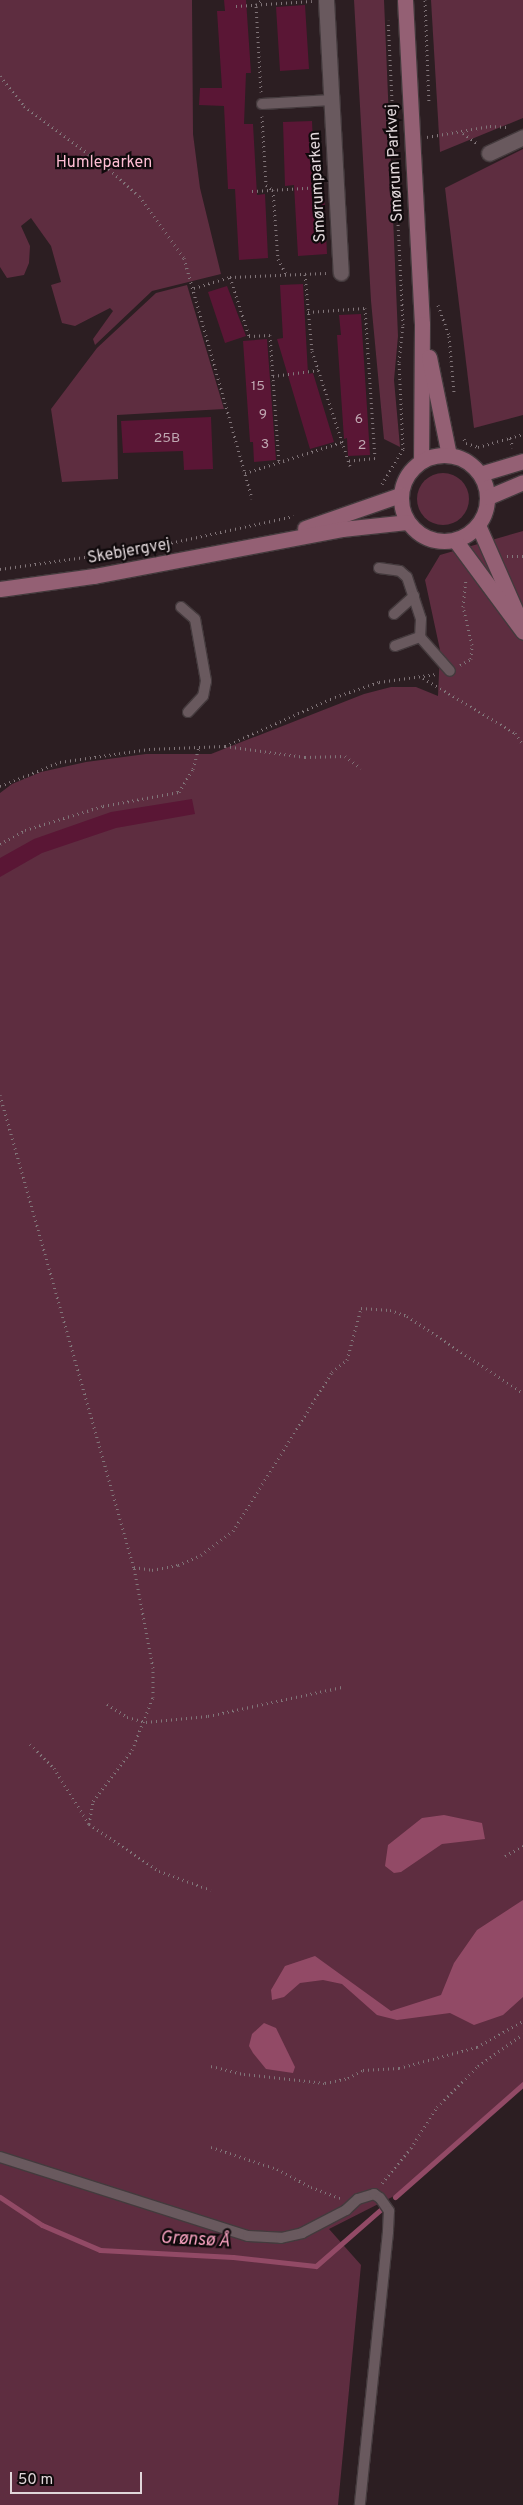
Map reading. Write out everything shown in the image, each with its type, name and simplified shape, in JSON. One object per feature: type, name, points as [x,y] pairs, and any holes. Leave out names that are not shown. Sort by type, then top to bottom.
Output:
[{"type":"street","name":"Smørumparken","points":[[326,0],[341,272]]},
{"type":"street","name":"Smørum Parkvej","points":[[406,0],[411,140],[422,324],[421,461]]},
{"type":"street","points":[[489,153],[517,133]]},
{"type":"street","name":"Smørum Parkvej","points":[[422,324],[449,455]]},
{"type":"street","points":[[449,455],[466,461],[480,474],[488,497],[486,511],[478,525],[455,540],[428,539],[407,522],[400,495],[411,470],[421,461],[449,455]]},
{"type":"street","points":[[480,474],[521,462]]},
{"type":"street","points":[[488,497],[523,482]]},
{"type":"street","name":"Skebjergvej","points":[[263,543],[400,495]]},
{"type":"street","name":"Skebjergvej","points":[[0,589],[94,576],[263,543],[407,522]]},
{"type":"street","points":[[478,525],[523,630]]},
{"type":"street","points":[[455,540],[523,630]]},
{"type":"lane","points":[[262,104],[331,100]]},
{"type":"lane","points":[[382,571],[400,571],[407,577],[421,619],[420,636],[450,671]]},
{"type":"lane","points":[[394,614],[414,596]]},
{"type":"lane","points":[[181,606],[195,620],[206,681],[203,696],[188,712]]},
{"type":"lane","points":[[395,646],[420,636]]},
{"type":"lane","points":[[0,2157],[248,2236],[281,2238],[302,2233],[346,2210],[358,2199],[374,2194],[386,2203],[389,2211],[388,2232],[360,2505]]},
{"type":"path","points":[[262,0],[257,5],[266,185],[273,190]]},
{"type":"path","points":[[236,6],[326,0]]},
{"type":"path","points":[[425,0],[429,107]]},
{"type":"path","points":[[380,488],[403,449],[399,362],[402,325],[388,10]]},
{"type":"path","points":[[0,76],[24,106],[109,169],[139,196],[184,258],[252,499]]},
{"type":"path","points":[[429,126],[430,146]]},
{"type":"path","points":[[393,140],[411,140],[490,126],[517,133]]},
{"type":"path","points":[[252,191],[336,186]]},
{"type":"path","points":[[273,190],[278,259],[286,274]]},
{"type":"path","points":[[194,288],[230,278],[341,272]]},
{"type":"path","points":[[305,274],[312,351],[350,466]]},
{"type":"path","points":[[230,278],[249,336],[270,335],[279,462]]},
{"type":"path","points":[[437,294],[449,336],[455,398]]},
{"type":"path","points":[[308,312],[364,308],[375,458],[348,461]]},
{"type":"path","points":[[273,376],[319,370]]},
{"type":"path","points":[[460,432],[466,444],[478,447],[523,434]]},
{"type":"path","points":[[510,438],[521,462]]},
{"type":"path","points":[[245,473],[342,442]]},
{"type":"path","points":[[0,569],[147,548],[298,515]]},
{"type":"path","points":[[422,678],[515,734],[523,745]]},
{"type":"path","points":[[0,786],[60,762],[149,749],[225,746],[305,757],[345,756],[361,768]]},
{"type":"path","points":[[0,844],[25,830],[103,806],[179,792],[193,769],[199,747]]},
{"type":"path","points":[[0,1095],[134,1567],[153,1668],[153,1697],[146,1722],[132,1750],[93,1801],[89,1824]]},
{"type":"path","points":[[134,1567],[152,1570],[178,1565],[201,1555],[232,1531],[332,1372],[347,1360],[361,1308],[390,1310],[407,1316],[523,1393]]},
{"type":"path","points":[[107,1704],[127,1717],[146,1722],[208,1716],[342,1687]]},
{"type":"path","points":[[30,1744],[54,1768],[89,1824],[159,1871],[211,1890]]},
{"type":"path","points":[[505,1856],[523,1846]]},
{"type":"path","points":[[211,2066],[244,2074],[325,2083],[348,2078],[363,2070],[399,2068],[477,2047],[523,2021]]},
{"type":"path","points":[[374,2194],[411,2148],[437,2107],[478,2066],[523,2034]]},
{"type":"path","points":[[211,2147],[277,2168],[333,2197],[358,2199]]},
{"type":"green space","name":"Humleparken","points":[[0,0],[192,0],[193,134],[200,188],[221,274],[152,291],[95,345],[93,339],[113,311],[110,308],[75,326],[62,323],[51,285],[61,282],[51,246],[31,218],[21,226],[30,246],[29,263],[24,275],[7,278],[0,267]]},
{"type":"green space","points":[[354,0],[384,0],[398,336],[394,380],[400,447],[384,439],[371,301]]},
{"type":"green space","points":[[431,0],[523,0],[523,118],[440,152]]},
{"type":"green space","points":[[523,149],[523,415],[474,428],[445,188]]},
{"type":"green space","points":[[187,285],[224,409],[117,415],[118,479],[62,482],[51,409],[97,348],[156,293]]},
{"type":"green space","points":[[443,473],[453,475],[461,481],[467,489],[469,499],[467,509],[461,517],[453,523],[443,525],[433,523],[425,517],[419,509],[417,499],[419,489],[425,481],[433,475]]},
{"type":"green space","points":[[523,531],[523,2084],[404,2191],[329,2229],[361,2265],[338,2505],[0,2505],[0,793],[12,784],[41,772],[86,762],[146,754],[211,754],[364,694],[391,687],[416,687],[438,696],[440,650],[425,580],[440,555]]},
{"type":"shaded area","points":[[444,1815],[482,1823],[485,1839],[442,1844],[401,1872],[394,1873],[385,1866],[388,1845],[422,1818]]},
{"type":"shaded area","points":[[523,1900],[523,1997],[503,2015],[474,2025],[450,2013],[397,2020],[377,2015],[342,1984],[323,1980],[300,1983],[284,1997],[272,2000],[271,1990],[285,1966],[315,1956],[391,2011],[441,1995],[454,1963],[477,1930]]},
{"type":"shaded area","points":[[264,2023],[276,2028],[295,2067],[293,2073],[266,2069],[253,2053],[249,2046],[252,2034]]},
{"type":"building","points":[[224,0],[246,0],[251,73],[246,73],[244,124],[253,124],[257,195],[265,194],[268,258],[239,260],[235,189],[228,189],[224,106],[199,105],[200,88],[222,88],[217,11],[225,11]]},
{"type":"building","points":[[305,5],[309,69],[280,71],[276,7]]},
{"type":"building","points":[[312,121],[315,190],[324,190],[327,254],[298,256],[294,185],[285,186],[283,122]]},
{"type":"building","points":[[303,284],[308,374],[313,373],[334,442],[310,449],[277,339],[283,338],[280,285]]},
{"type":"building","points":[[227,286],[246,336],[225,343],[208,292]]},
{"type":"building","points":[[361,314],[370,455],[348,456],[347,438],[344,439],[337,335],[341,335],[339,315]]},
{"type":"building","points":[[267,339],[276,460],[254,462],[253,442],[250,442],[243,341]]},
{"type":"building","points":[[211,417],[213,469],[184,470],[183,451],[123,453],[121,421]]},
{"type":"building","points":[[192,799],[195,814],[116,828],[42,853],[0,877],[0,858],[34,839],[111,812]]},
{"type":"waterway","name":"Grønsø Å","points":[[395,2197],[523,2084]]},
{"type":"waterway","name":"Grønsø Å","points":[[0,2197],[42,2225],[100,2250],[233,2257],[316,2266],[380,2210]]}]
